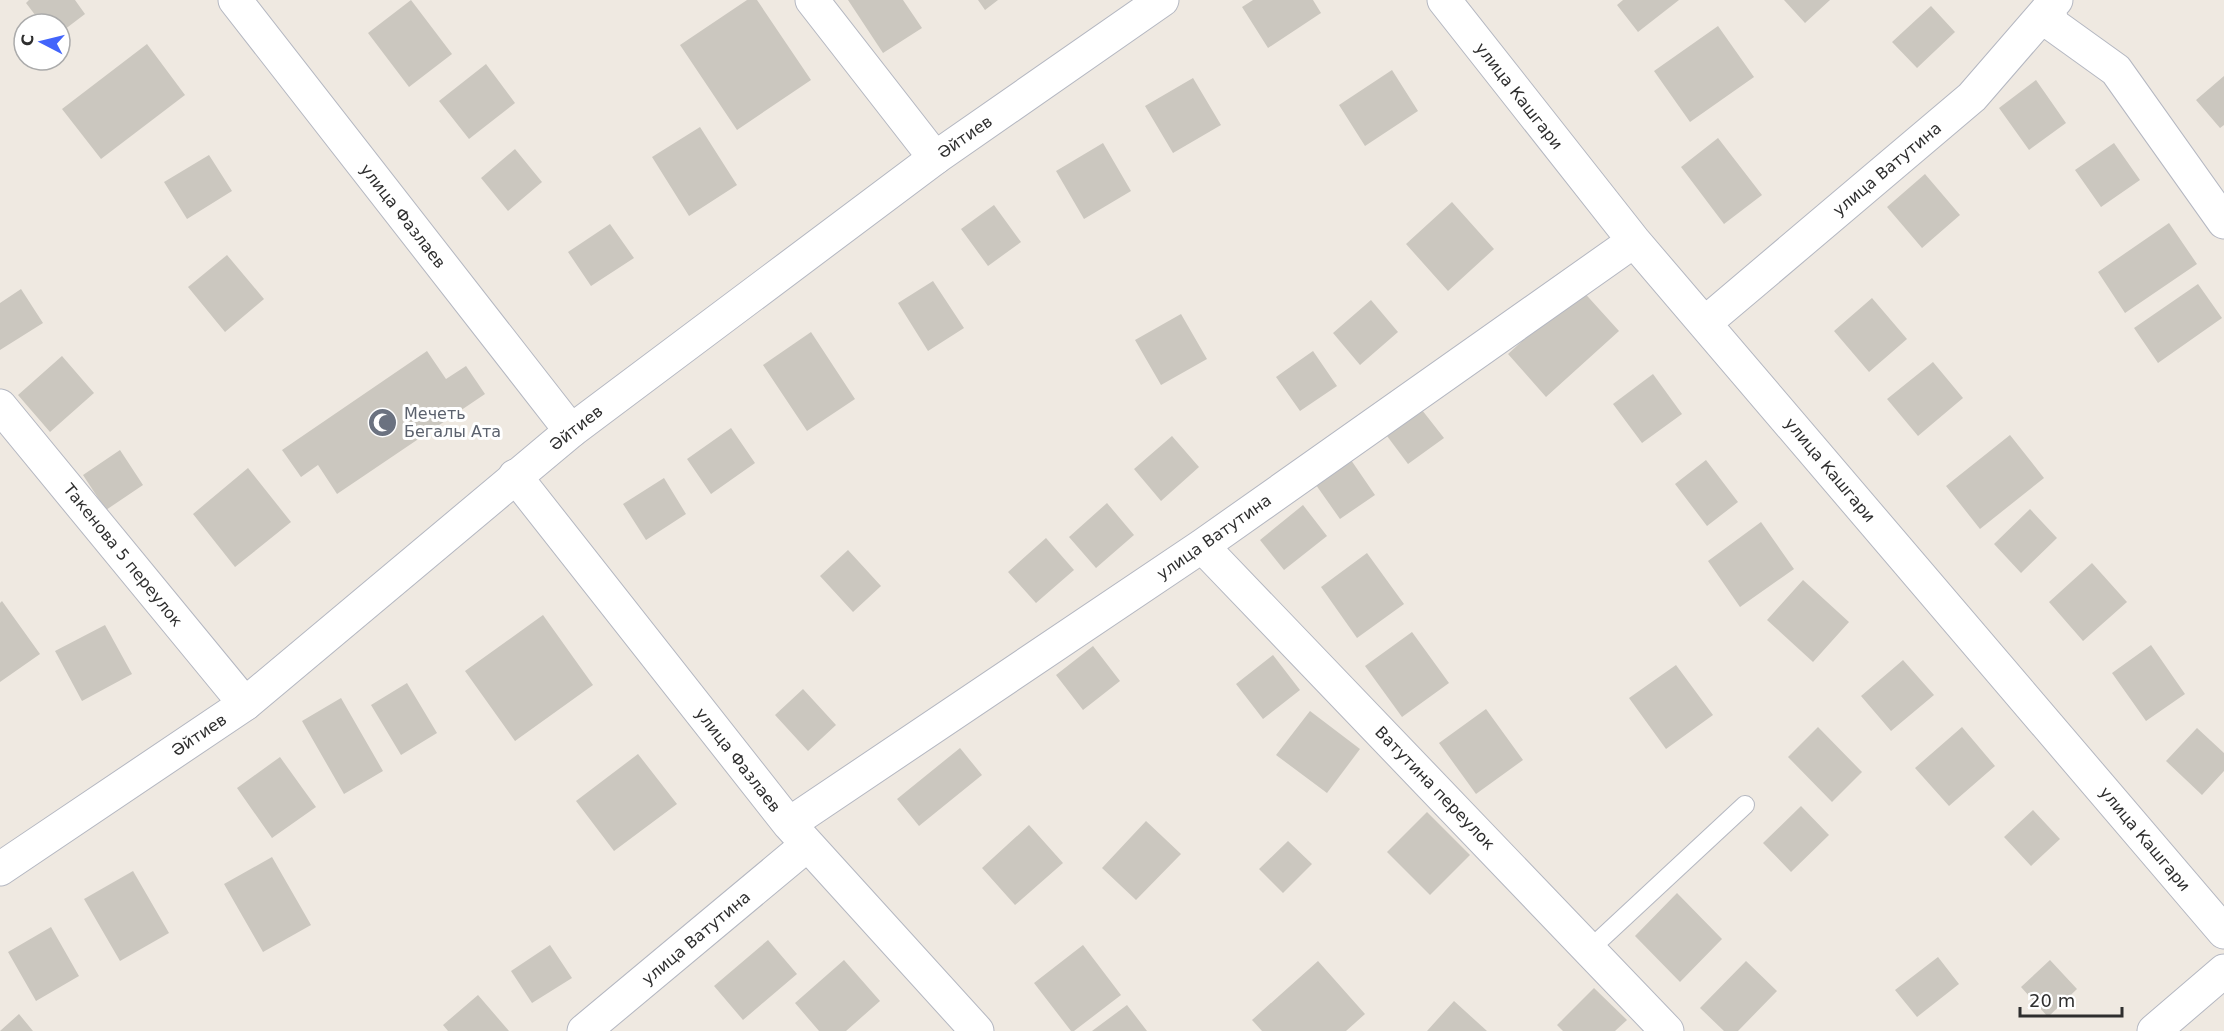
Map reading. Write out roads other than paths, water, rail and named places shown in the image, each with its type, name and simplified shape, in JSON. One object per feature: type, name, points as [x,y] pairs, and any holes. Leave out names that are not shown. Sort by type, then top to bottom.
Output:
[{"type":"street","name":"улица Фазлаев","points":[[235,0],[571,431]]},
{"type":"street","points":[[812,0],[935,158]]},
{"type":"street","name":"Әйтиев","points":[[0,869],[245,704],[571,431],[935,158],[1162,0]]},
{"type":"street","name":"улица Кашгари","points":[[1444,0],[1634,241],[2224,932]]},
{"type":"street","points":[[2048,3],[2052,24],[2116,70],[2224,222]]},
{"type":"street","name":"улица Ватутина","points":[[1705,323],[1972,97],[2048,3]]},
{"type":"street","name":"улица Ватутина","points":[[584,1031],[798,834],[1634,241]]},
{"type":"street","name":"Такенова 5 переулок","points":[[0,406],[245,704]]},
{"type":"street","name":"улица Фазлаев","points":[[515,476],[798,834],[977,1031]]},
{"type":"street","name":"Ватутина переулок","points":[[1202,546],[1667,1031]]},
{"type":"street","points":[[2154,1031],[2224,971]]},
{"type":"lane","points":[[1590,949],[1745,805]]},
{"type":"place","name":"Мечеть Бегалы Ата","points":[[383,422]]}]
